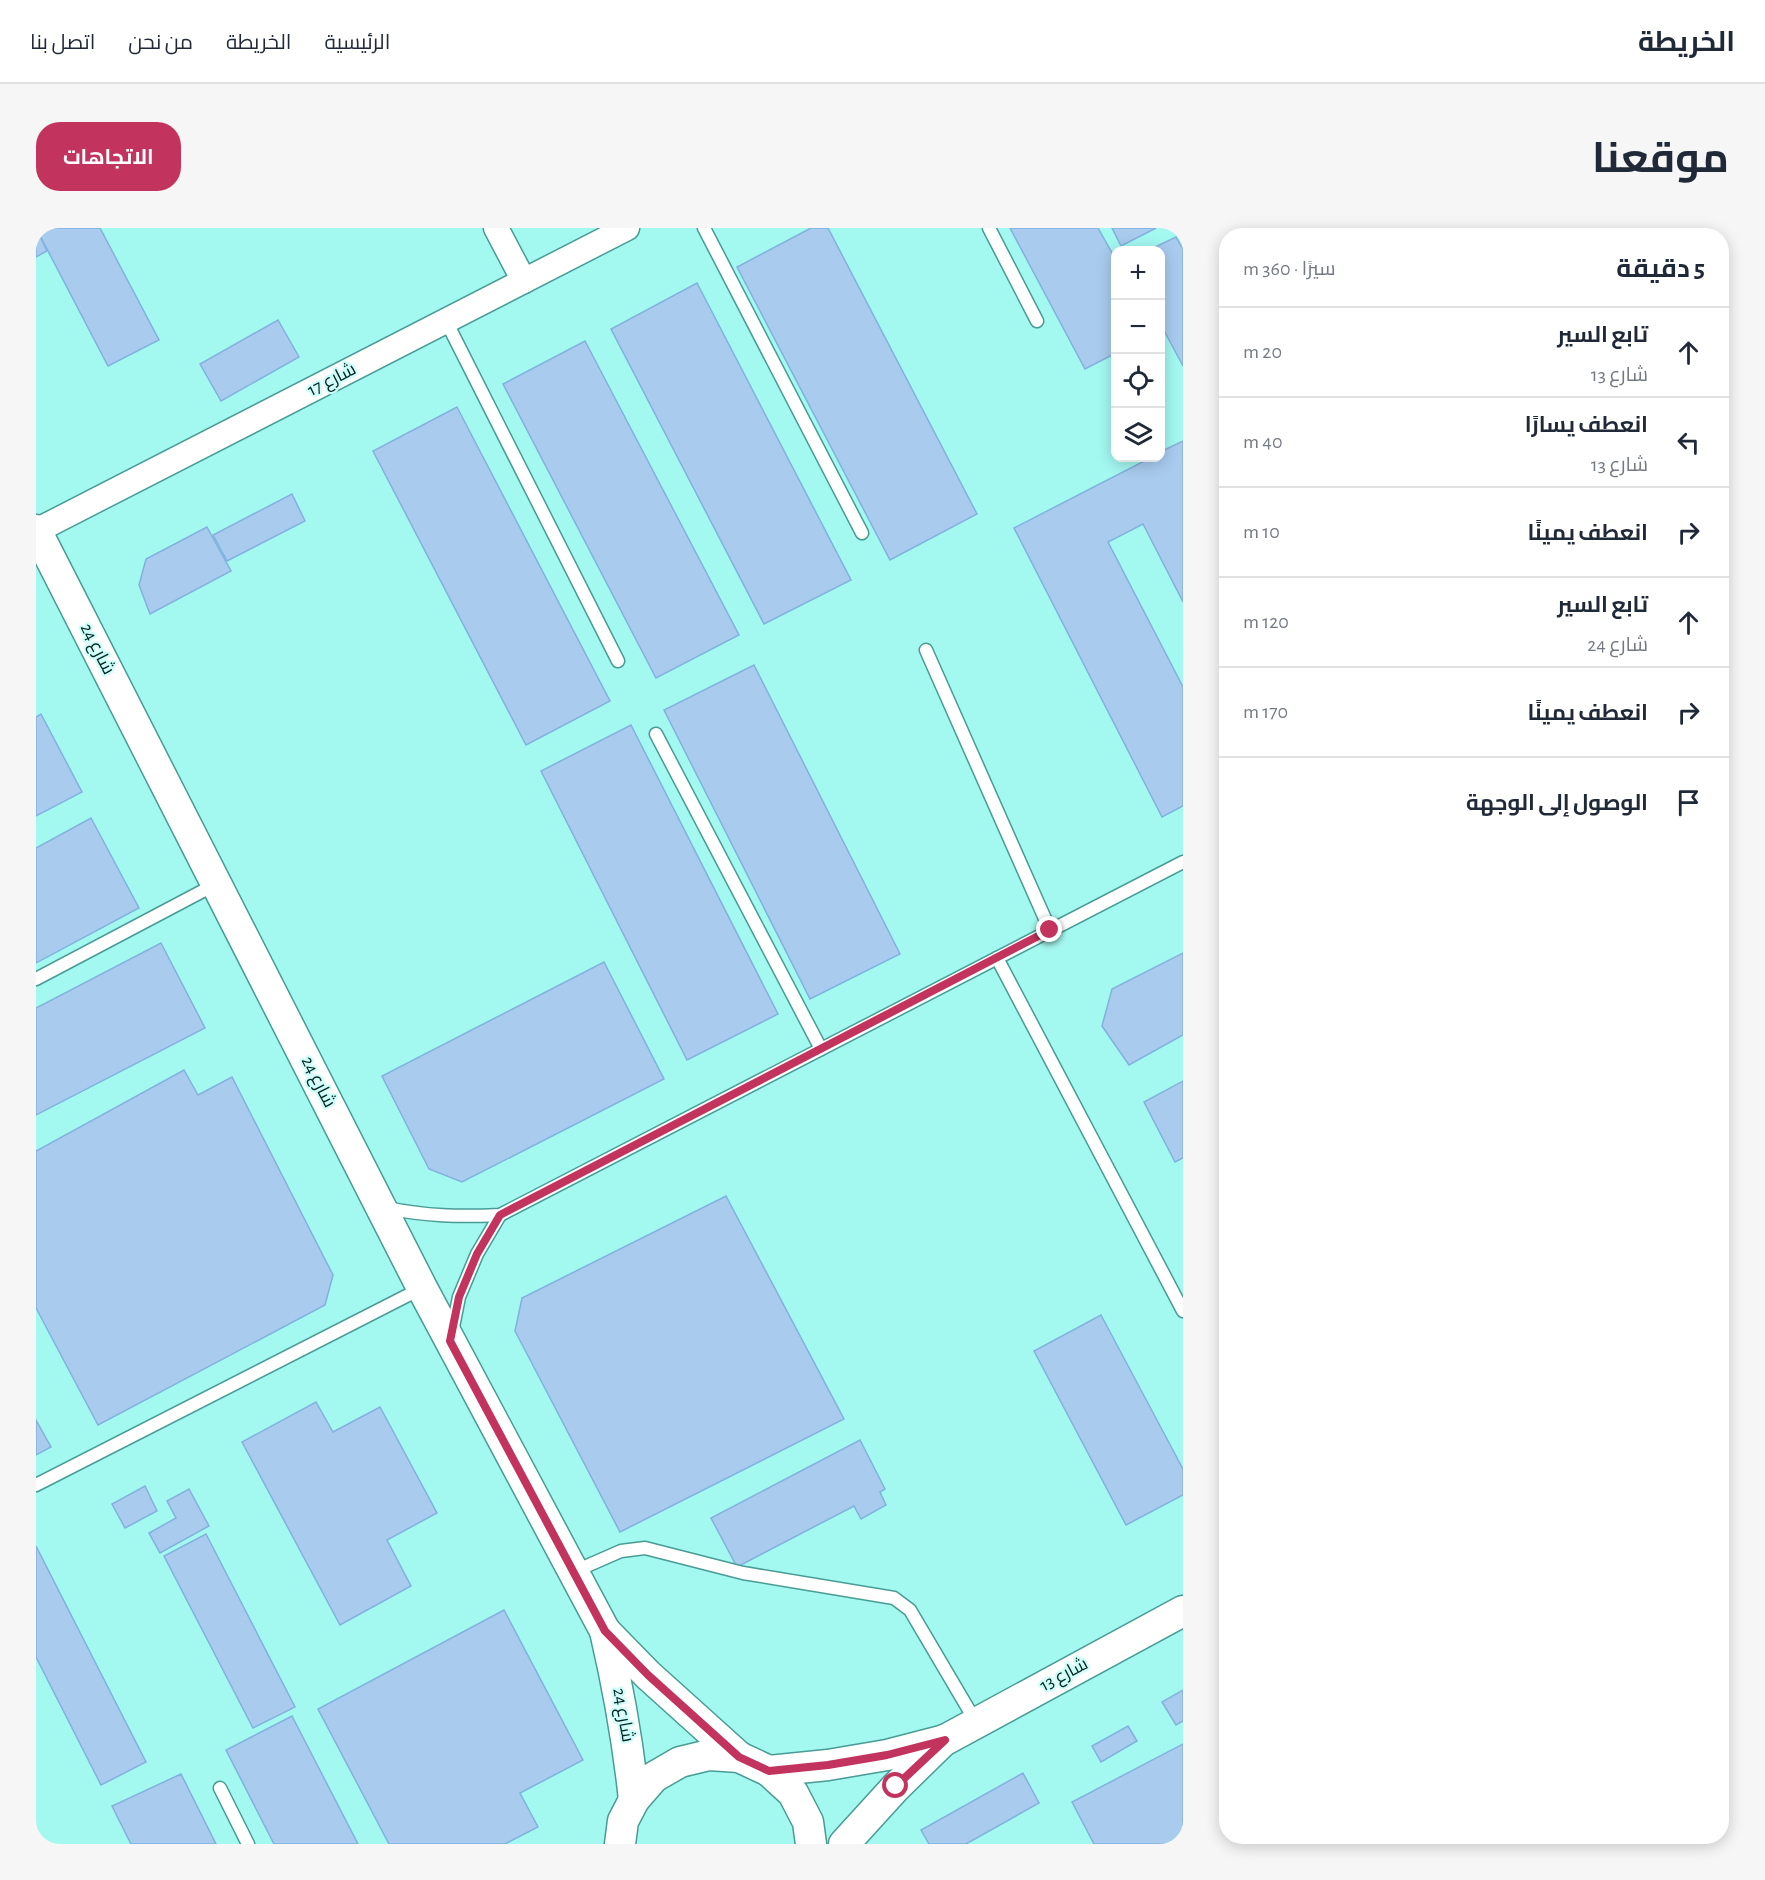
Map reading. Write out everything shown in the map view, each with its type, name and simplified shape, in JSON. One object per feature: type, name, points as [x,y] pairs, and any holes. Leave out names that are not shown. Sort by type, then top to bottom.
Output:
[{"type":"street","points":[[496,228],[524,281]]},
{"type":"street","name":"شارع 17","points":[[36,530],[627,228]]},
{"type":"street","name":"شارع 24","points":[[36,530],[422,1288],[605,1631],[628,1743],[626,1821]]},
{"type":"street","name":"شارع 13","points":[[844,1844],[896,1786],[945,1740],[1183,1611]]},
{"type":"street","name":"شارع 24","points":[[605,1631],[656,1682],[739,1757]]},
{"type":"street","name":"شارع 13","points":[[769,1771],[828,1765],[887,1755],[945,1740]]},
{"type":"street","points":[[604,1844],[626,1821],[654,1777],[680,1762],[709,1755],[739,1757],[769,1771],[793,1793],[808,1822],[812,1844]]},
{"type":"lane","points":[[704,228],[862,533]]},
{"type":"lane","points":[[989,228],[1037,321]]},
{"type":"lane","points":[[446,321],[618,661]]},
{"type":"lane","points":[[926,650],[1050,930]]},
{"type":"lane","points":[[656,734],[821,1049]]},
{"type":"lane","points":[[381,1208],[420,1215],[460,1217],[500,1215],[1183,861]]},
{"type":"lane","points":[[36,979],[218,884]]},
{"type":"lane","points":[[997,958],[1183,1311]]},
{"type":"lane","points":[[450,1341],[459,1297],[477,1254],[500,1215]]},
{"type":"lane","points":[[36,1485],[422,1288]]},
{"type":"lane","points":[[573,1572],[621,1551],[645,1548],[743,1573],[894,1599],[910,1610],[976,1722]]},
{"type":"lane","points":[[220,1788],[248,1844]]},
{"type":"building","points":[[36,228],[100,228],[159,340],[108,366]]},
{"type":"building","points":[[811,228],[828,228],[977,514],[890,560],[737,267]]},
{"type":"building","points":[[1010,228],[1098,228],[1111,251],[1111,356],[1085,369]]},
{"type":"building","points":[[1112,228],[1156,228],[1121,246]]},
{"type":"building","points":[[38,232],[47,251],[36,257],[36,233]]},
{"type":"building","points":[[1176,237],[1183,249],[1183,366],[1165,332],[1165,246],[1157,246]]},
{"type":"building","points":[[697,283],[851,580],[764,624],[611,329]]},
{"type":"building","points":[[278,320],[299,357],[221,401],[200,364]]},
{"type":"building","points":[[585,341],[739,635],[656,678],[503,384]]},
{"type":"building","points":[[457,407],[610,701],[526,745],[373,451]]},
{"type":"building","points":[[1183,441],[1183,602],[1143,524],[1108,542],[1183,687],[1183,806],[1162,817],[1014,528],[1142,462],[1165,462],[1165,450]]},
{"type":"building","points":[[292,494],[305,521],[227,561],[213,535]]},
{"type":"building","points":[[207,527],[231,571],[150,614],[139,585],[146,559]]},
{"type":"building","points":[[754,665],[900,954],[810,999],[664,710]]},
{"type":"building","points":[[41,714],[82,792],[36,816],[36,717]]},
{"type":"building","points":[[631,725],[778,1014],[687,1060],[541,771]]},
{"type":"building","points":[[91,818],[139,908],[36,963],[36,848]]},
{"type":"building","points":[[161,943],[205,1028],[36,1115],[36,1008]]},
{"type":"building","points":[[1183,953],[1183,1035],[1129,1065],[1102,1026],[1112,989]]},
{"type":"building","points":[[604,962],[664,1079],[462,1182],[429,1169],[382,1076]]},
{"type":"building","points":[[184,1070],[198,1095],[232,1077],[333,1275],[325,1305],[98,1425],[36,1308],[36,1151]]},
{"type":"building","points":[[1183,1081],[1183,1158],[1175,1162],[1144,1102]]},
{"type":"building","points":[[726,1196],[844,1419],[620,1532],[515,1331],[522,1298]]},
{"type":"building","points":[[1101,1315],[1183,1469],[1183,1495],[1126,1525],[1034,1351]]},
{"type":"building","points":[[316,1402],[333,1432],[380,1407],[437,1513],[387,1540],[411,1586],[340,1625],[242,1442]]},
{"type":"building","points":[[36,1420],[51,1447],[36,1455]]},
{"type":"building","points":[[860,1440],[885,1489],[880,1492],[886,1505],[861,1519],[854,1506],[737,1567],[711,1518]]},
{"type":"building","points":[[145,1486],[157,1511],[125,1528],[112,1504]]},
{"type":"building","points":[[189,1489],[209,1526],[160,1553],[149,1533],[176,1518],[167,1501]]},
{"type":"building","points":[[206,1534],[295,1707],[253,1728],[164,1556]]},
{"type":"building","points":[[36,1546],[146,1762],[101,1785],[36,1657]]},
{"type":"building","points":[[504,1610],[583,1760],[520,1793],[538,1827],[505,1844],[389,1844],[318,1709]]},
{"type":"building","points":[[1183,1690],[1183,1721],[1176,1725],[1162,1702]]},
{"type":"building","points":[[292,1716],[358,1844],[274,1844],[226,1750]]},
{"type":"building","points":[[1128,1726],[1137,1741],[1101,1762],[1092,1746]]},
{"type":"building","points":[[1183,1744],[1183,1844],[1094,1844],[1072,1802]]},
{"type":"building","points":[[1023,1773],[1039,1803],[966,1844],[929,1844],[921,1830]]},
{"type":"building","points":[[181,1774],[216,1844],[131,1844],[112,1806]]},
{"type":"route","points":[[896,1786],[945,1740],[887,1755],[828,1765],[769,1771],[739,1757],[648,1675],[605,1631],[450,1341],[459,1297],[477,1254],[500,1215],[1050,930]]}]
